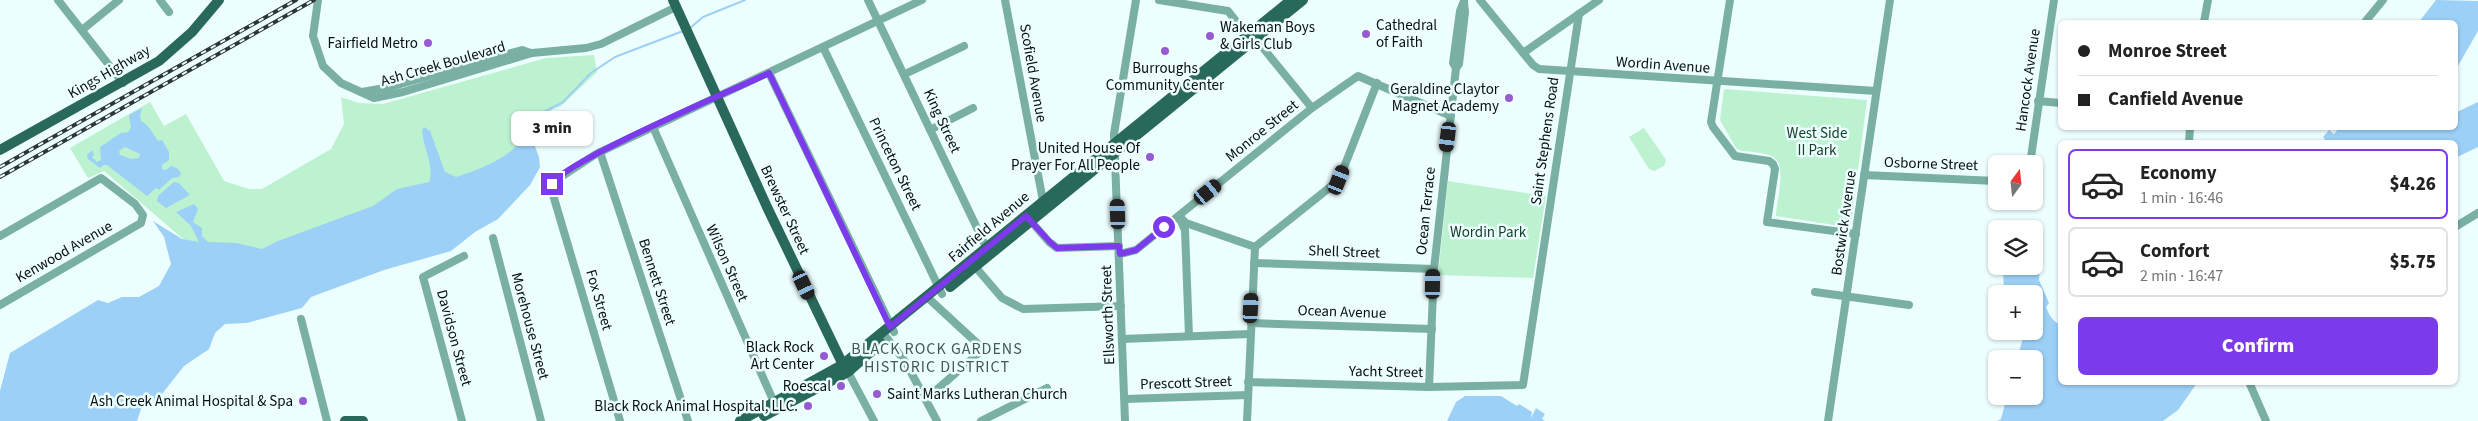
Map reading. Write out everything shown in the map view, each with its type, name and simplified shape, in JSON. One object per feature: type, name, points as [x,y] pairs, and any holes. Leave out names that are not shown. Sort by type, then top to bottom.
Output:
[{"type":"main road","name":"Kings Highway","points":[[0,150],[123,83],[177,48],[218,0]]},
{"type":"main road","name":"Fairfield Avenue","points":[[740,421],[753,419],[845,369],[1045,204],[1298,1]]},
{"type":"main road","name":"Brewster Street","points":[[675,3],[845,369]]},
{"type":"main road","points":[[345,421],[363,421]]},
{"type":"street","points":[[58,0],[123,83]]},
{"type":"street","points":[[82,30],[119,0]]},
{"type":"street","points":[[160,0],[169,12]]},
{"type":"street","name":"Ash Creek Boulevard","points":[[318,0],[314,26],[315,47],[323,66],[341,83],[362,92],[397,85],[522,50],[532,53],[586,48],[601,44],[675,3]]},
{"type":"street","name":"King Street","points":[[868,0],[988,251]]},
{"type":"street","points":[[600,152],[718,98],[922,0]]},
{"type":"street","name":"Scofield Avenue","points":[[1005,0],[1045,204]]},
{"type":"street","name":"Ellsworth Street","points":[[1126,421],[1115,148],[1136,0]]},
{"type":"street","points":[[1159,0],[1228,11],[1312,108]]},
{"type":"street","name":"Ocean Terrace","points":[[1430,387],[1434,269],[1456,68],[1460,64],[1465,12],[1464,0]]},
{"type":"street","name":"Wordin Avenue","points":[[1480,0],[1532,65],[1539,69],[1876,91]]},
{"type":"street","points":[[1523,53],[1599,0]]},
{"type":"street","points":[[1730,0],[1711,122],[1713,127],[1735,156],[1768,161],[1775,169],[1766,222],[1856,234]]},
{"type":"street","name":"Bostwick Avenue","points":[[1828,421],[1890,0]]},
{"type":"street","name":"Hancock Avenue","points":[[2031,155],[2054,0]]},
{"type":"street","points":[[2204,20],[2208,0]]},
{"type":"street","points":[[2367,20],[2383,0]]},
{"type":"street","name":"Saint Stephens Road","points":[[1523,385],[1579,14]]},
{"type":"street","points":[[905,74],[964,46]]},
{"type":"street","name":"Princeton Street","points":[[823,47],[941,290]]},
{"type":"street","points":[[769,73],[889,332],[937,421]]},
{"type":"street","name":"Monroe Street","points":[[1119,250],[1136,250],[1312,108],[1358,76],[1377,84]]},
{"type":"street","points":[[1247,421],[1255,247],[1339,180],[1377,84],[1451,116]]},
{"type":"street","points":[[2038,102],[2058,103]]},
{"type":"street","points":[[930,130],[973,108]]},
{"type":"street","name":"Wilson Street","points":[[653,127],[775,406]]},
{"type":"street","name":"Fox Street","points":[[600,152],[554,180],[552,188],[620,421]]},
{"type":"street","name":"Bennett Street","points":[[600,152],[688,421]]},
{"type":"street","name":"Osborne Street","points":[[1864,175],[1988,181]]},
{"type":"street","name":"Kenwood Avenue","points":[[0,236],[101,178],[135,204],[143,215],[141,223],[0,305]]},
{"type":"street","points":[[2458,225],[2478,213]]},
{"type":"street","points":[[1179,216],[1186,223],[1255,247]]},
{"type":"street","points":[[1179,216],[1185,230],[1190,336]]},
{"type":"street","points":[[1028,218],[1057,248],[1119,250]]},
{"type":"street","name":"Morehouse Street","points":[[493,238],[541,421]]},
{"type":"street","name":"Davidson Street","points":[[462,421],[423,277],[464,256]]},
{"type":"street","name":"Shell Street","points":[[1254,263],[1434,269]]},
{"type":"street","points":[[973,264],[1002,298],[1023,309],[1121,306]]},
{"type":"street","points":[[1815,292],[1909,305]]},
{"type":"street","points":[[926,399],[981,351],[979,345],[930,299]]},
{"type":"street","points":[[301,320],[327,421]]},
{"type":"street","name":"Ocean Avenue","points":[[1251,323],[1432,329]]},
{"type":"street","points":[[1122,339],[1250,334]]},
{"type":"street","name":"Brewster Street","points":[[845,369],[874,421]]},
{"type":"street","name":"Yacht Street","points":[[1248,382],[1430,387],[1523,385]]},
{"type":"street","points":[[2251,385],[2266,421]]},
{"type":"street","points":[[982,421],[1047,388]]},
{"type":"street","name":"Prescott Street","points":[[1125,399],[1248,395]]},
{"type":"green space","points":[[594,55],[597,72],[561,106],[541,115],[529,127],[522,141],[520,156],[271,261],[203,256],[104,171],[88,178],[70,148],[150,102],[164,126],[186,114],[224,181],[249,189],[262,189],[331,149],[344,124],[341,97],[359,103],[383,104],[546,58]]},
{"type":"green space","name":"West Side II Park","points":[[1724,89],[1867,100],[1851,224],[1847,227],[1776,216],[1781,175],[1780,168],[1777,161],[1769,155],[1736,148],[1720,120]]},
{"type":"green space","points":[[1644,128],[1666,160],[1664,166],[1654,171],[1649,169],[1629,137]]},
{"type":"green space","name":"Wordin Park","points":[[1448,181],[1546,196],[1533,278],[1438,275]]},
{"type":"water","points":[[2436,0],[2478,1],[2478,31],[2458,66],[2458,20],[2421,20]]},
{"type":"water","points":[[2478,102],[2478,147],[2458,157],[2458,140],[2325,140],[2323,137],[2329,130],[2334,134],[2337,130],[2458,130],[2458,112]]},
{"type":"water","points":[[142,108],[141,121],[149,128],[158,141],[162,140],[169,152],[169,160],[162,165],[162,169],[166,170],[171,166],[177,168],[181,173],[179,177],[172,178],[159,190],[156,188],[147,196],[107,165],[103,165],[100,168],[88,159],[87,155],[92,150],[94,155],[92,157],[97,162],[101,160],[100,147],[121,133],[128,132],[131,128],[129,115]],"holes":[[[125,147],[140,154],[139,158],[131,159],[120,155],[119,151]]]},
{"type":"water","points":[[424,127],[430,131],[445,172],[456,177],[492,163],[506,155],[527,132],[533,141],[539,157],[540,167],[530,185],[498,219],[475,232],[451,251],[384,270],[311,297],[302,308],[247,323],[225,324],[215,333],[209,349],[184,366],[162,394],[141,409],[137,421],[0,421],[0,391],[10,353],[98,300],[108,303],[122,297],[139,297],[159,286],[171,264],[164,237],[153,221],[182,239],[199,242],[191,226],[176,212],[194,204],[198,209],[193,222],[202,228],[202,236],[208,242],[236,243],[262,249],[278,241],[373,206],[397,189],[429,182],[431,170],[423,137],[422,130]]},
{"type":"water","points":[[174,182],[179,183],[190,195],[166,208],[157,201],[158,196]]},
{"type":"water","points":[[2003,275],[2039,275],[2041,285],[2004,285]]},
{"type":"water","points":[[2043,289],[2049,303],[2046,307],[2048,312],[2058,323],[2058,385],[2196,385],[2178,410],[2163,421],[1997,421],[2001,419],[2005,405],[2043,405],[2043,350],[2020,350],[2022,340],[2043,340]]},
{"type":"water","points":[[1465,396],[1501,396],[1517,406],[1519,404],[1532,412],[1531,418],[1536,408],[1545,414],[1542,419],[1545,421],[1447,421],[1456,402]]},
{"type":"waterway","points":[[690,28],[703,17],[745,0]]},
{"type":"waterway","points":[[527,132],[527,127],[540,114],[563,102],[591,73],[615,57],[683,31]]},
{"type":"railway","points":[[0,167],[296,0]]},
{"type":"railway","points":[[0,177],[314,0]]},
{"type":"place","name":"Cathedral of Faith","points":[[1366,34]]},
{"type":"place","name":"Wakeman Boys & Girls Club","points":[[1210,36]]},
{"type":"place","name":"Fairfield Metro","points":[[428,43]]},
{"type":"place","name":"Burroughs Community Center","points":[[1165,51]]},
{"type":"place","name":"Geraldine Claytor Magnet Academy","points":[[1509,98]]},
{"type":"place","name":"United House Of Prayer For All People","points":[[1150,157]]},
{"type":"place","name":"Black Rock Art Center","points":[[824,356]]},
{"type":"place","name":"Roescal","points":[[841,386]]},
{"type":"place","name":"Saint Marks Lutheran Church","points":[[877,394]]},
{"type":"place","name":"Ash Creek Animal Hospital & Spa","points":[[303,401]]},
{"type":"place","name":"Black Rock Animal Hospital, LLC.","points":[[808,406]]},
{"type":"district","name":"BLACK ROCK GARDENS HISTORIC DISTRICT","points":[[937,358]]},
{"type":"route","points":[[552,184],[596,154],[769,73],[890,327],[1026,216],[1057,248],[1119,246],[1120,254],[1136,250],[1164,227]]}]
